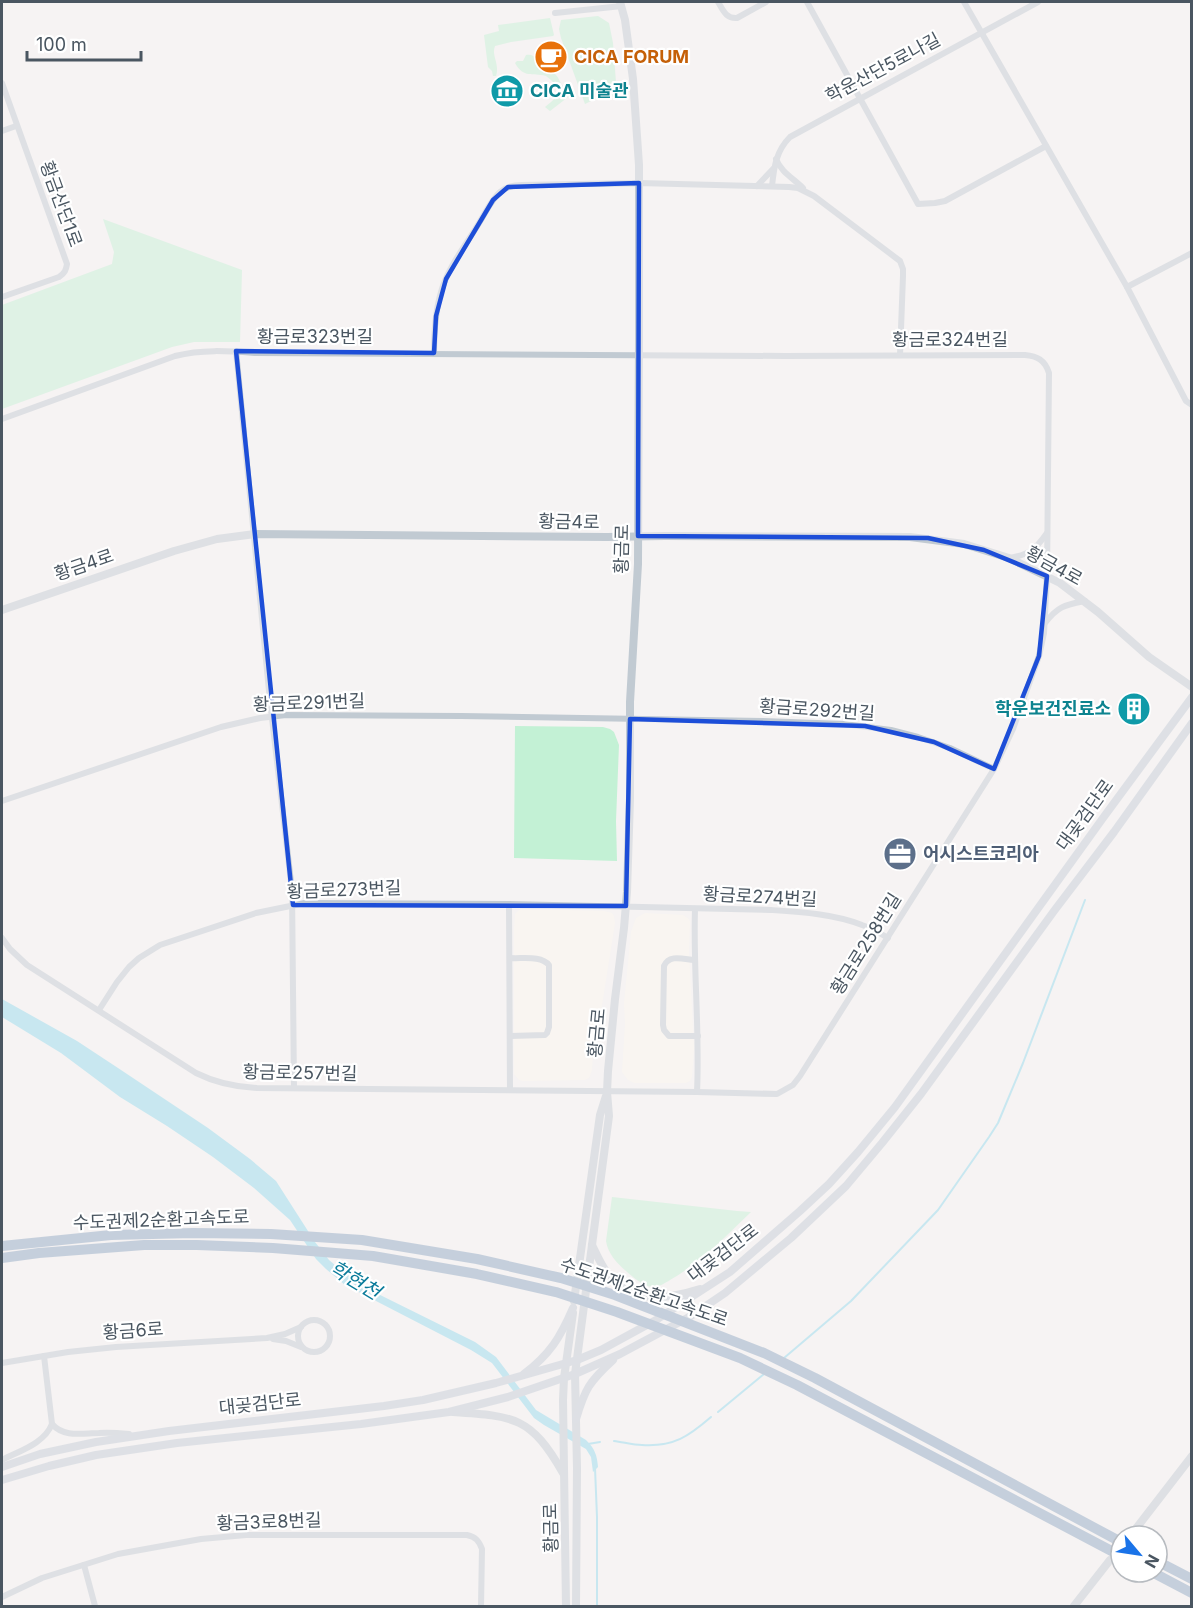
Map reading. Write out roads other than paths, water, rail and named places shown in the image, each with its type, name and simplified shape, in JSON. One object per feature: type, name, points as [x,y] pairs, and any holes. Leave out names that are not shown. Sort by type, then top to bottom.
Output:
[{"type":"highway","name":"수도권제2순환고속도로","points":[[2,1246],[111,1235],[271,1234],[362,1240],[477,1259],[561,1278],[615,1295],[764,1353],[1109,1536]]},
{"type":"highway","name":"수도권제2순환고속도로","points":[[2,1258],[144,1245],[273,1248],[373,1256],[477,1274],[556,1292],[741,1358],[797,1385],[1109,1554]]},
{"type":"highway","points":[[1169,1567],[1191,1579]]},
{"type":"highway","points":[[1169,1581],[1191,1593]]},
{"type":"main road","name":"대곶검단로","points":[[2,1467],[69,1447],[141,1435],[384,1406],[423,1400],[496,1383],[566,1364],[601,1350],[656,1320],[708,1287],[753,1253],[829,1184],[895,1107],[1191,698]]},
{"type":"main road","name":"대곶검단로","points":[[2,1480],[73,1460],[177,1443],[361,1424],[449,1412],[508,1397],[575,1374],[620,1354],[691,1316],[725,1293],[783,1245],[846,1186],[921,1094],[1114,832],[1191,723]]},
{"type":"main road","points":[[527,1373],[558,1341],[573,1308]]},
{"type":"main road","points":[[576,1419],[578,1406],[593,1379],[620,1354]]},
{"type":"street","points":[[718,2],[728,17],[732,18],[737,18],[766,2]]},
{"type":"street","points":[[807,2],[918,204],[945,201],[1046,146]]},
{"type":"street","points":[[964,2],[1127,287],[1186,401],[1191,405]]},
{"type":"street","name":"학운산단5로나길","points":[[772,186],[779,150],[790,137],[1038,2]]},
{"type":"street","points":[[555,13],[621,4]]},
{"type":"street","name":"황금로","points":[[578,1406],[575,1374],[609,1116],[607,1092],[626,906],[630,810],[630,719],[638,564],[639,183],[633,79],[621,4]]},
{"type":"street","name":"황금산단1로","points":[[2,82],[67,264],[63,274],[59,277],[2,297]]},
{"type":"street","points":[[2,131],[16,126]]},
{"type":"street","points":[[776,159],[782,170],[793,177],[805,190],[900,261],[903,269],[900,355]]},
{"type":"street","points":[[757,186],[774,169]]},
{"type":"street","points":[[434,353],[436,316],[443,285],[488,209],[502,190],[508,187],[639,183],[772,186],[805,190]]},
{"type":"street","points":[[1127,287],[1191,253]]},
{"type":"street","name":"황금로323번길","points":[[2,419],[176,356],[198,351],[639,355]]},
{"type":"street","points":[[236,351],[293,905],[294,1088]]},
{"type":"street","name":"황금로324번길","points":[[639,355],[1025,355],[1038,357],[1045,364],[1049,373],[1047,576]]},
{"type":"street","points":[[1009,558],[1032,551],[1047,533]]},
{"type":"street","name":"황금4로","points":[[2,610],[174,551],[217,539],[255,534],[910,537],[964,544],[1009,558],[1047,576],[1085,601],[1149,657],[1191,687]]},
{"type":"street","name":"황금로258번길","points":[[607,1092],[777,1094],[801,1076],[994,769],[1006,746],[1042,644],[1047,576]]},
{"type":"street","points":[[1045,624],[1061,606],[1085,601]]},
{"type":"street","name":"황금로291번길","points":[[2,801],[221,727],[272,716],[630,719]]},
{"type":"street","name":"황금로292번길","points":[[630,719],[818,722],[865,726],[891,730],[934,742],[994,769]]},
{"type":"street","name":"황금로273번길","points":[[99,1010],[123,974],[139,958],[150,951],[175,939],[224,922],[293,905],[356,902],[626,906]]},
{"type":"street","points":[[509,904],[510,1090]]},
{"type":"street","name":"황금로274번길","points":[[626,906],[771,910],[812,914],[863,925],[888,938]]},
{"type":"street","points":[[694,909],[698,1036],[697,1092]]},
{"type":"street","name":"황금로257번길","points":[[2,938],[17,957],[27,965],[196,1073],[215,1082],[241,1088],[607,1092]]},
{"type":"street","points":[[510,958],[541,959],[547,962],[549,968],[549,1027],[547,1033],[545,1035],[510,1036]]},
{"type":"street","points":[[694,960],[670,958],[666,961],[663,1025],[669,1036],[698,1036]]},
{"type":"street","name":"황금로","points":[[566,1606],[564,1378],[600,1115],[607,1092]]},
{"type":"street","points":[[592,1245],[609,1275],[622,1288],[639,1296],[660,1298],[682,1295],[708,1287]]},
{"type":"street","points":[[267,1338],[286,1341],[312,1353],[323,1350],[330,1341],[331,1336],[327,1325],[317,1320],[306,1322],[298,1333],[298,1340],[303,1348]]},
{"type":"street","points":[[267,1338],[301,1327]]},
{"type":"street","name":"황금6로","points":[[2,1363],[116,1347],[267,1338]]},
{"type":"street","points":[[2,1460],[38,1442],[47,1434],[52,1424],[44,1356]]},
{"type":"street","points":[[449,1412],[505,1417],[526,1426],[546,1445],[565,1475]]},
{"type":"street","name":"황금로","points":[[576,1419],[576,1606]]},
{"type":"street","points":[[52,1424],[60,1431],[71,1434],[141,1435]]},
{"type":"street","points":[[1139,1524],[1191,1456]]},
{"type":"street","name":"황금3로8번길","points":[[2,1597],[42,1578],[118,1554],[177,1543],[246,1535],[467,1535],[476,1539],[482,1549],[481,1606]]},
{"type":"street","points":[[84,1565],[95,1606]]},
{"type":"street","points":[[1074,1606],[1109,1566]]},
{"type":"water","points":[[2,999],[77,1041],[208,1128],[250,1159],[276,1181],[329,1260],[368,1289],[475,1342],[496,1357],[536,1410],[589,1443],[595,1452],[598,1467],[593,1472],[591,1457],[586,1449],[534,1418],[492,1363],[345,1285],[316,1259],[290,1220],[254,1188],[213,1157],[120,1097],[61,1053],[2,1017]]},
{"type":"waterway","points":[[784,1358],[851,1301],[938,1210],[989,1137],[998,1123],[1023,1063],[1085,900]]},
{"type":"waterway","points":[[718,1412],[764,1374]]},
{"type":"waterway","points":[[614,1441],[635,1445],[672,1442],[688,1435],[711,1417]]},
{"type":"waterway","points":[[588,1444],[600,1442]]},
{"type":"waterway","name":"학현천","points":[[595,1468],[597,1606]]},
{"type":"place","name":"CICA FORUM","points":[[551,57]]},
{"type":"place","name":"CICA 미술관","points":[[507,91]]},
{"type":"place","name":"학운보건진료소","points":[[1134,709]]},
{"type":"place","name":"어시스트코리아","points":[[900,854]]}]
